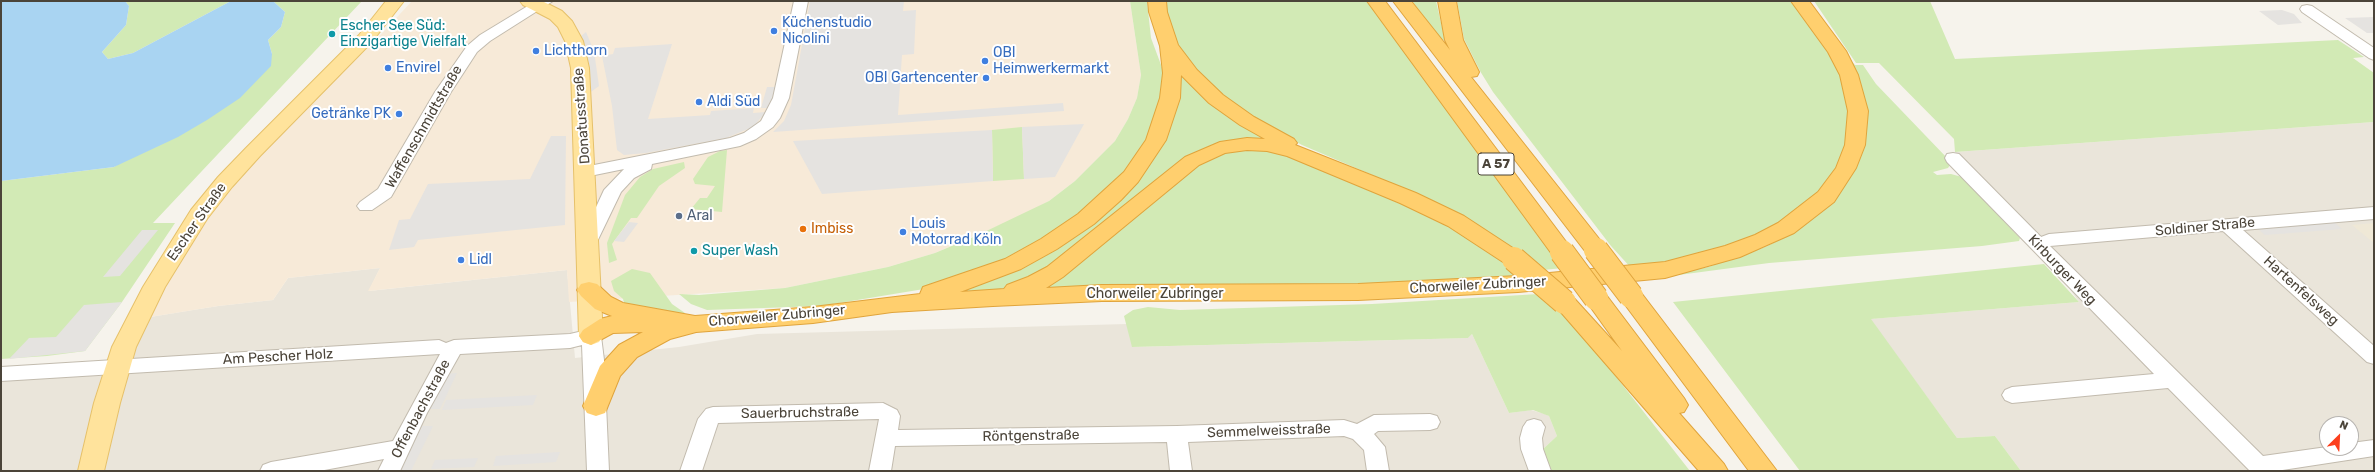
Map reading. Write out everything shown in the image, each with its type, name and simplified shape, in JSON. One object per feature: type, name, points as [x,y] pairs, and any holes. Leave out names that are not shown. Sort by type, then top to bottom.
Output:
[{"type":"highway","name":"Chorweiler Zubringer","points":[[892,304],[968,281],[1019,261],[1076,227],[1114,195],[1144,158],[1163,124],[1169,104],[1172,81],[1169,46],[1158,12],[1157,1]]},
{"type":"highway","name":"A 57","points":[[1376,1],[1724,471]]},
{"type":"highway","name":"A 57","points":[[1402,1],[1632,296],[1764,471]]},
{"type":"highway","points":[[1447,1],[1454,40],[1466,67],[1496,109],[1515,146]]},
{"type":"highway","name":"Chorweiler Zubringer","points":[[663,332],[696,324],[813,315],[892,304],[993,298],[1109,293],[1358,292],[1518,284],[1665,270],[1732,252],[1786,228],[1826,197],[1846,168],[1855,145],[1858,112],[1849,75],[1837,51],[1800,1]]},
{"type":"highway","points":[[1169,46],[1195,79],[1232,112],[1275,138],[1456,221],[1514,259],[1564,302],[1716,471]]},
{"type":"highway","points":[[993,298],[1027,287],[1045,278],[1180,169],[1213,150],[1247,144],[1277,146],[1357,176]]},
{"type":"highway","points":[[589,290],[603,303],[618,310],[696,324]]},
{"type":"highway","points":[[591,336],[603,327],[618,324],[696,324]]},
{"type":"highway","points":[[591,336],[617,336],[663,332]]},
{"type":"highway","points":[[596,406],[609,372],[621,358],[643,341],[663,332]]},
{"type":"main road","points":[[389,8],[406,1]]},
{"type":"main road","name":"Donatusstraße","points":[[538,2],[566,25],[574,41],[580,68],[591,336]]},
{"type":"main road","name":"Escher Straße","points":[[92,471],[124,347],[154,287],[199,215],[230,177],[366,38],[389,8]]},
{"type":"street","points":[[585,172],[656,159],[734,142],[750,136],[767,124],[772,118],[781,98],[801,1]]},
{"type":"street","name":"Waffenschmidtstraße","points":[[366,206],[385,193],[446,86],[472,49],[485,38],[538,2]]},
{"type":"street","points":[[2306,9],[2374,55]]},
{"type":"street","name":"Kirburger Weg","points":[[1952,158],[2262,468]]},
{"type":"street","name":"Donatusstraße","points":[[588,244],[613,190],[628,174],[656,159]]},
{"type":"street","name":"Soldiner Straße","points":[[2038,245],[2049,240],[2374,213]]},
{"type":"street","name":"Hartenfelsweg","points":[[2227,225],[2374,357]]},
{"type":"street","name":"Donatusstraße","points":[[591,336],[596,406],[598,471]]},
{"type":"street","name":"Am Pescher Holz","points":[[1,374],[570,340],[591,336]]},
{"type":"street","name":"Offenbachstraße","points":[[389,471],[446,347]]},
{"type":"street","points":[[2012,395],[2173,380]]},
{"type":"street","name":"Sauerbruchstraße","points":[[691,471],[708,419],[716,414],[883,411],[890,416],[880,471]]},
{"type":"street","points":[[1378,471],[1374,447],[1360,433],[1374,423],[1430,422]]},
{"type":"street","name":"Semmelweisstraße","points":[[1177,434],[1344,428],[1360,433]]},
{"type":"street","points":[[1534,428],[1531,438],[1532,449],[1540,471]]},
{"type":"street","points":[[1177,434],[1178,460],[1181,471]]},
{"type":"street","name":"Röntgenstraße","points":[[886,438],[1177,434]]},
{"type":"street","points":[[270,471],[400,448]]},
{"type":"street","points":[[2262,468],[2374,448]]},
{"type":"shaded area","points":[[412,1],[1130,1],[1141,75],[1137,98],[1128,119],[1115,141],[1075,181],[1049,201],[1019,217],[935,253],[888,267],[785,288],[569,302],[567,270],[368,291],[380,268],[288,278],[273,300],[218,306],[150,317],[167,278],[207,212],[260,153],[374,42]]},
{"type":"shaded area","points":[[810,1],[904,1],[903,11],[916,10],[914,54],[902,55],[898,115],[1063,103],[1064,111],[773,132],[784,121],[791,105]]},
{"type":"shaded area","points":[[2282,10],[2294,14],[2302,23],[2278,25],[2259,11]]},
{"type":"shaded area","points":[[2374,17],[2374,33],[2367,33],[2345,18]]},
{"type":"shaded area","points":[[586,32],[594,51],[599,86],[588,94],[580,37]]},
{"type":"shaded area","points":[[672,44],[648,119],[710,115],[711,111],[754,108],[753,113],[766,112],[753,127],[726,138],[646,153],[624,155],[617,150],[612,106],[602,56],[613,54],[615,48]]},
{"type":"shaded area","points":[[767,87],[775,87],[772,99],[769,108],[761,108]]},
{"type":"shaded area","points":[[2374,122],[2374,471],[2021,471],[1995,436],[1957,438],[1870,319],[2079,302],[2028,230],[1955,152]]},
{"type":"shaded area","points":[[1084,124],[1055,177],[1024,179],[1022,127]]},
{"type":"shaded area","points":[[992,130],[993,181],[822,194],[793,141]]},
{"type":"shaded area","points":[[551,136],[566,136],[565,225],[418,240],[414,247],[389,250],[399,220],[410,219],[428,184],[530,179]]},
{"type":"shaded area","points":[[2333,221],[2342,229],[2265,235],[2257,228]]},
{"type":"shaded area","points":[[629,222],[638,223],[624,242],[614,241]]},
{"type":"shaded area","points":[[2374,223],[2374,243],[2352,225]]},
{"type":"shaded area","points":[[142,230],[158,230],[120,276],[103,277]]},
{"type":"shaded area","points":[[380,268],[369,291],[567,270],[575,358],[679,347],[757,334],[1127,324],[1133,347],[1468,338],[1472,334],[1509,413],[1531,410],[1545,414],[1549,416],[1557,436],[1542,450],[1549,471],[1,471],[1,381],[124,374],[150,317],[218,306],[273,300],[288,278]]},
{"type":"shaded area","points":[[122,302],[85,351],[9,359],[29,338],[56,337],[84,305]]},
{"type":"shaded area","points":[[457,373],[440,409],[428,409],[446,374]]},
{"type":"shaded area","points":[[537,395],[533,405],[442,410],[446,400]]},
{"type":"shaded area","points":[[422,426],[433,426],[411,471],[400,471]]},
{"type":"shaded area","points":[[560,452],[556,462],[493,466],[496,456]]},
{"type":"shaded area","points":[[478,458],[474,467],[431,469],[435,460]]},
{"type":"green space","points":[[125,1],[231,1],[133,53],[108,59],[102,52],[126,25],[129,6]]},
{"type":"green space","points":[[273,1],[362,1],[153,223],[175,223],[122,302],[85,351],[47,356],[1,359],[1,181],[114,167],[272,54],[268,40],[281,27],[285,12]]},
{"type":"green space","points":[[1130,1],[1147,1],[1151,38],[1167,81],[1155,131],[1115,187],[1027,252],[930,288],[821,306],[707,310],[691,304],[679,294],[699,295],[785,288],[888,267],[935,253],[978,235],[1049,201],[1075,181],[1115,141],[1128,119],[1137,98],[1141,75]]},
{"type":"green space","points":[[1165,1],[1369,1],[1563,268],[1543,270],[1474,223],[1426,198],[1302,145],[1250,117],[1206,82],[1182,52],[1169,26]]},
{"type":"green space","points":[[1412,1],[1436,1],[1445,40],[1442,40]]},
{"type":"green space","points":[[1457,1],[1795,1],[1816,31],[1840,71],[1849,103],[1847,142],[1838,165],[1819,191],[1783,221],[1745,241],[1697,257],[1632,269],[1611,246],[1493,92],[1480,71],[1464,39]]},
{"type":"green space","points":[[1814,1],[1930,1],[1955,59],[2338,40],[2364,57],[2353,58],[2374,73],[2374,122],[1955,152],[1954,139],[1879,63],[1856,63]]},
{"type":"green space","points":[[1847,56],[1855,65],[1863,65],[1876,84],[1948,159],[1950,165],[1948,168],[1933,172],[1937,175],[1951,174],[1962,177],[2020,238],[2019,241],[1982,246],[1769,263],[1641,280],[1640,279],[1708,267],[1765,247],[1779,240],[1843,187],[1855,168]]},
{"type":"green space","points":[[1176,68],[1268,141],[1226,143],[1050,269],[1022,284],[999,290],[936,295],[976,283],[1129,186]]},
{"type":"green space","points":[[1022,127],[1024,179],[993,181],[992,130]]},
{"type":"green space","points":[[1268,148],[1390,197],[1444,224],[1481,245],[1516,272],[1520,278],[1360,287],[1034,289],[1180,174],[1218,152]]},
{"type":"green space","points":[[727,150],[722,212],[691,209],[700,198],[707,198],[715,186],[695,184],[693,179],[708,157],[720,151]]},
{"type":"green space","points":[[684,162],[685,168],[659,186],[637,218],[631,218],[612,244],[617,260],[609,263],[607,243],[625,195],[640,177],[653,169]]},
{"type":"green space","points":[[2044,264],[2079,302],[1871,319],[1957,438],[1995,436],[2021,471],[1800,471],[1673,302]]},
{"type":"green space","points":[[632,269],[650,273],[672,304],[685,313],[663,313],[625,306],[623,299],[614,291],[611,281]]},
{"type":"green space","points":[[1539,294],[1543,295],[1567,318],[1603,360],[1690,471],[1549,471],[1542,450],[1557,436],[1549,416],[1533,410],[1509,413],[1472,334],[1468,338],[1132,347],[1124,316],[1133,310],[1148,307],[1180,310],[1372,304]]},
{"type":"water","points":[[1,1],[125,1],[129,6],[126,25],[102,52],[108,59],[133,53],[231,1],[273,1],[285,12],[281,27],[268,40],[272,54],[271,66],[240,98],[207,120],[178,137],[114,167],[1,181]]},
{"type":"place","name":"Küchenstudio Nicolini","points":[[774,31]]},
{"type":"place","name":"Escher See Süd: Einzigartige Vielfalt","points":[[332,34]]},
{"type":"place","name":"Lichthorn","points":[[536,51]]},
{"type":"place","name":"OBI Heimwerkermarkt","points":[[985,61]]},
{"type":"place","name":"Envirel","points":[[388,68]]},
{"type":"place","name":"OBI Gartencenter","points":[[986,78]]},
{"type":"place","name":"Aldi Süd","points":[[699,102]]},
{"type":"place","name":"Getränke PK","points":[[399,114]]},
{"type":"place","name":"Aral","points":[[679,216]]},
{"type":"place","name":"Imbiss","points":[[803,229]]},
{"type":"place","name":"Louis Motorrad Köln","points":[[903,232]]},
{"type":"place","name":"Super Wash","points":[[694,251]]},
{"type":"place","name":"Lidl","points":[[461,260]]}]
